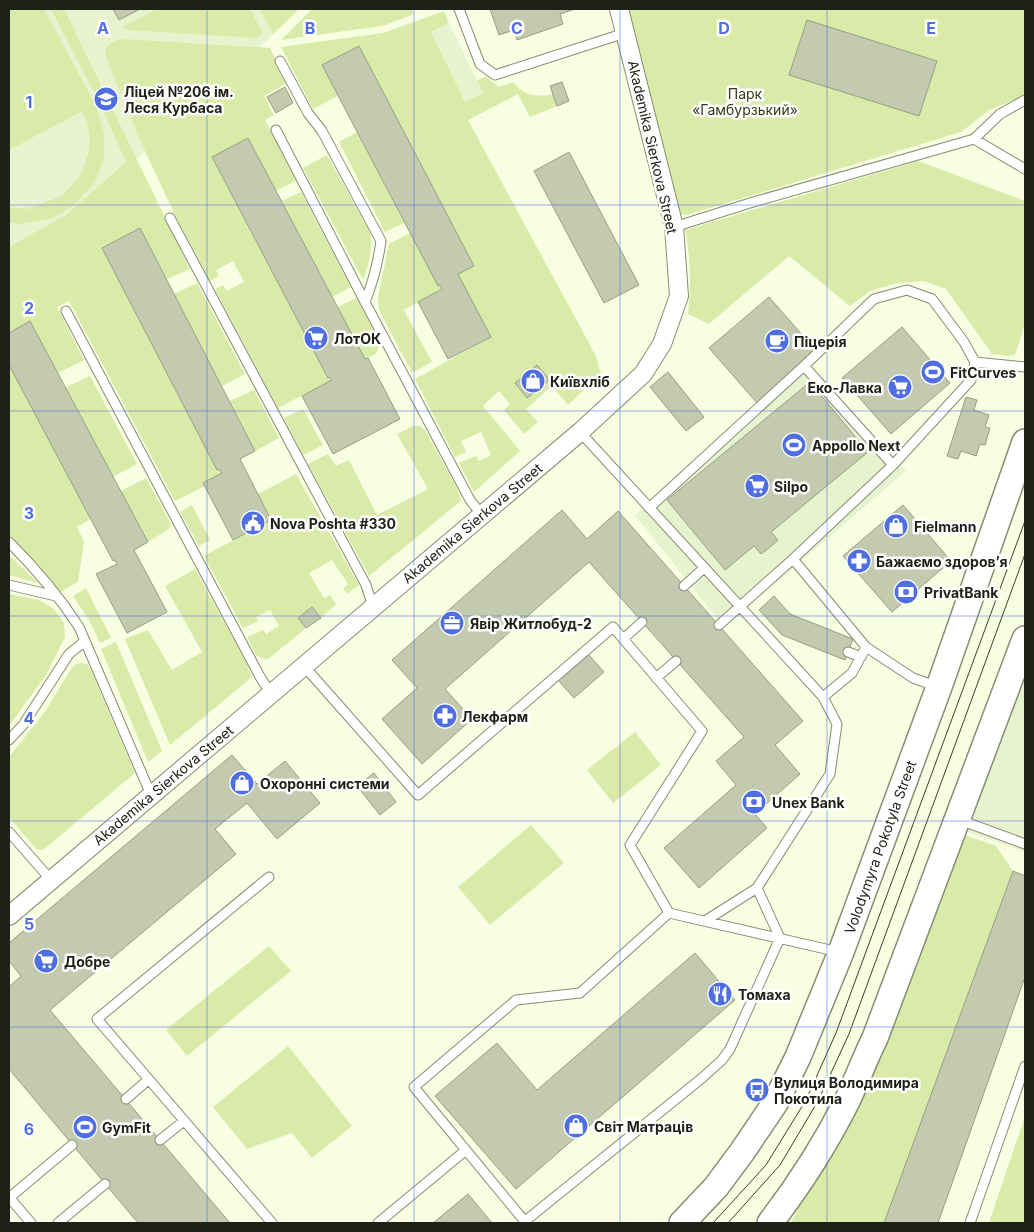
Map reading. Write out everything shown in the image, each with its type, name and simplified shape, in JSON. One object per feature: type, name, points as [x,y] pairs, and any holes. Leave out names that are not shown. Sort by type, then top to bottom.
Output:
[{"type":"street","name":"Akademika Sierkova Street","points":[[9,916],[580,432],[643,374],[662,344],[679,296],[674,227],[619,9]]},
{"type":"street","name":"Volodymyra Pokotyla Street","points":[[682,1223],[716,1186],[742,1152],[774,1103],[798,1057],[841,952],[939,687],[1025,442]]},
{"type":"street","points":[[770,1223],[820,1149],[847,1100],[875,1038],[1025,639]]},
{"type":"lane","points":[[459,9],[480,64],[495,75],[625,33]]},
{"type":"lane","points":[[280,61],[308,113],[322,131],[381,242],[374,281],[365,302]]},
{"type":"lane","points":[[674,227],[974,138],[1000,114],[1025,100]]},
{"type":"lane","points":[[276,130],[470,500],[482,515]]},
{"type":"lane","points":[[974,138],[1025,169]]},
{"type":"lane","points":[[170,218],[366,586],[373,607]]},
{"type":"lane","points":[[649,508],[804,366],[874,298],[908,290],[932,299],[964,342],[974,362],[971,380],[893,465],[793,559],[719,625]]},
{"type":"lane","points":[[66,311],[259,675],[271,694]]},
{"type":"lane","points":[[974,362],[1025,367]]},
{"type":"lane","points":[[804,366],[893,465]]},
{"type":"lane","points":[[580,432],[822,698],[838,724],[830,774],[757,888],[705,921]]},
{"type":"lane","points":[[9,542],[34,568],[79,627],[151,795]]},
{"type":"lane","points":[[793,559],[866,647],[912,678],[939,687]]},
{"type":"lane","points":[[684,586],[704,568]]},
{"type":"lane","points":[[9,584],[56,596]]},
{"type":"lane","points":[[623,639],[642,622]]},
{"type":"lane","points":[[304,666],[418,795],[612,627],[702,731],[630,845],[669,913],[841,952]]},
{"type":"lane","points":[[9,740],[23,725],[69,654],[85,641]]},
{"type":"lane","points":[[822,698],[852,673],[866,647]]},
{"type":"lane","points":[[848,652],[861,656]]},
{"type":"lane","points":[[656,678],[676,660]]},
{"type":"lane","points":[[957,819],[1025,844]]},
{"type":"lane","points":[[9,832],[51,880]]},
{"type":"lane","points":[[270,877],[96,1019],[272,1223]]},
{"type":"lane","points":[[669,913],[580,993],[516,1000],[414,1087],[525,1222],[722,1060],[735,1038],[780,938],[757,888]]},
{"type":"lane","points":[[970,1223],[1025,1066]]},
{"type":"lane","points":[[126,1099],[148,1080]]},
{"type":"lane","points":[[160,1140],[184,1121]]},
{"type":"lane","points":[[31,1223],[9,1197],[72,1144]]},
{"type":"lane","points":[[378,1223],[466,1150]]},
{"type":"lane","points":[[58,1223],[105,1184]]},
{"type":"shaded area","name":"Ліцей №206 ім. Леся Курбаса","points":[[9,9],[299,9],[259,48],[145,151],[66,218],[9,250]]},
{"type":"shaded area","points":[[449,23],[483,93],[465,102],[431,32]]},
{"type":"shaded area","points":[[804,365],[817,374],[906,471],[724,627],[635,515]]},
{"type":"shaded area","points":[[1025,654],[1025,852],[957,828]]},
{"type":"green space","points":[[9,9],[44,9],[96,106],[104,133],[104,157],[95,182],[74,205],[53,218],[20,224],[9,222],[9,207],[27,209],[62,196],[80,176],[88,155],[90,138],[87,122],[81,112],[9,150]]},
{"type":"green space","points":[[51,9],[64,9],[190,269],[167,279],[140,228],[102,248],[217,470],[219,469],[222,473],[203,483],[205,486],[175,501],[69,301],[57,307],[84,360],[58,373],[31,322],[9,333],[9,247],[66,215],[126,162],[100,103]]},
{"type":"green space","points":[[157,9],[250,9],[263,33],[257,38],[128,30],[122,27]]},
{"type":"green space","points":[[260,9],[299,9],[273,34]]},
{"type":"green space","points":[[312,9],[412,9],[414,14],[385,25],[281,40]]},
{"type":"green space","name":"Парк «Гамбурзький»","points":[[625,9],[1025,9],[1025,95],[989,110],[961,132],[687,215],[677,213]]},
{"type":"green space","points":[[444,11],[449,23],[431,32],[465,102],[483,93],[477,80],[486,77],[499,87],[513,82],[526,93],[541,96],[553,94],[557,106],[530,117],[518,94],[468,120],[596,356],[601,374],[568,405],[552,386],[526,409],[538,422],[524,434],[504,410],[510,404],[499,391],[483,406],[520,451],[474,492],[459,463],[476,456],[479,461],[491,455],[481,432],[461,441],[466,452],[455,457],[415,379],[491,337],[458,274],[474,266],[359,46],[322,65],[338,96],[313,109],[281,47],[383,33]]},
{"type":"green space","points":[[123,39],[270,48],[287,83],[264,96],[274,115],[265,120],[296,181],[276,191],[248,138],[212,158],[328,378],[330,377],[332,380],[278,408],[215,289],[223,285],[227,291],[244,282],[233,261],[216,270],[219,276],[210,281],[176,217],[145,151],[105,55],[110,43]]},
{"type":"green space","points":[[357,132],[404,223],[385,232],[339,142]]},
{"type":"green space","points":[[327,155],[370,232],[370,257],[363,280],[303,168]]},
{"type":"green space","points":[[918,161],[1025,201],[1025,324],[1015,355],[992,354],[946,289],[923,281],[898,283],[870,291],[850,306],[789,256],[709,324],[688,314],[690,272],[685,230]]},
{"type":"green space","points":[[301,192],[351,287],[332,297],[282,201]]},
{"type":"green space","points":[[410,233],[438,286],[440,285],[442,289],[404,310],[432,362],[412,373],[379,310],[378,297],[389,244]]},
{"type":"green space","points":[[197,283],[245,374],[222,386],[174,294]]},
{"type":"green space","points":[[357,298],[380,344],[376,354],[365,359],[337,307]]},
{"type":"green space","points":[[9,365],[91,519],[77,527],[84,541],[78,582],[60,592],[39,566],[9,536]]},
{"type":"green space","points":[[90,376],[137,464],[113,477],[66,387]]},
{"type":"green space","points":[[254,390],[279,438],[255,451],[230,401]]},
{"type":"green space","points":[[303,409],[323,445],[303,455],[284,418]]},
{"type":"green space","points":[[413,426],[420,426],[425,430],[457,488],[461,501],[369,576],[308,464],[328,454],[336,466],[349,460],[377,515],[428,489],[397,434]]},
{"type":"green space","points":[[296,474],[359,585],[347,594],[343,588],[348,584],[332,560],[309,573],[324,598],[330,595],[336,604],[321,618],[312,607],[298,617],[306,628],[267,660],[256,655],[247,637],[263,630],[266,634],[279,626],[270,610],[256,617],[258,621],[243,628],[204,556],[271,520],[258,494]]},
{"type":"green space","points":[[146,478],[171,524],[169,529],[148,542],[121,491]]},
{"type":"green space","points":[[192,505],[210,540],[199,546],[180,512]]},
{"type":"green space","points":[[9,555],[38,583],[9,575]]},
{"type":"green space","points":[[195,569],[245,660],[252,677],[170,745],[125,639],[148,630],[172,670],[202,652],[165,586]]},
{"type":"green space","points":[[86,588],[111,638],[100,643],[89,620],[73,596]]},
{"type":"green space","points":[[9,594],[39,600],[54,609],[64,623],[65,637],[46,675],[9,726]]},
{"type":"green space","points":[[116,642],[162,751],[148,762],[101,649]]},
{"type":"green space","points":[[76,664],[87,664],[91,670],[135,773],[43,850],[36,849],[9,817],[9,757],[46,710],[71,669]]},
{"type":"green space","points":[[635,732],[661,765],[613,803],[587,770]]},
{"type":"green space","points":[[531,825],[564,863],[490,925],[458,887]]},
{"type":"green space","points":[[956,832],[996,846],[1013,871],[885,1223],[791,1223],[858,1086]]},
{"type":"green space","points":[[269,946],[291,971],[187,1056],[166,1030]]},
{"type":"green space","points":[[288,1046],[352,1126],[312,1158],[292,1133],[247,1149],[213,1107]]},
{"type":"green space","points":[[1025,1116],[1025,1223],[989,1223]]},
{"type":"building","points":[[113,9],[140,9],[119,20]]},
{"type":"building","points":[[490,9],[575,9],[560,14],[563,24],[517,40],[514,30],[499,35]]},
{"type":"building","points":[[807,20],[937,61],[919,116],[789,75]]},
{"type":"building","points":[[359,46],[474,266],[458,274],[491,337],[448,359],[418,302],[442,289],[440,285],[438,286],[322,65]]},
{"type":"building","points":[[562,82],[569,101],[557,106],[550,86]]},
{"type":"building","points":[[285,87],[293,103],[276,113],[267,97]]},
{"type":"building","points":[[248,138],[365,359],[368,358],[400,419],[333,454],[302,396],[332,380],[330,377],[328,378],[212,157]]},
{"type":"building","points":[[569,152],[639,285],[604,303],[534,171]]},
{"type":"building","points":[[140,228],[255,451],[240,459],[271,520],[233,540],[203,483],[222,473],[219,469],[217,470],[102,248]]},
{"type":"building","points":[[769,297],[818,353],[758,404],[709,348]]},
{"type":"building","points":[[30,321],[148,542],[134,550],[167,612],[127,633],[96,574],[117,564],[115,560],[113,561],[9,365],[9,333]]},
{"type":"building","points":[[902,327],[950,383],[891,434],[842,378]]},
{"type":"building","name":"Київхліб","points":[[537,365],[550,380],[527,398],[515,383]]},
{"type":"building","points":[[668,372],[704,417],[686,431],[650,387]]},
{"type":"building","points":[[810,382],[868,452],[771,532],[778,540],[769,548],[761,554],[754,546],[725,570],[667,500]]},
{"type":"building","points":[[966,397],[977,400],[974,410],[989,415],[985,427],[990,428],[985,445],[980,444],[976,456],[961,451],[958,459],[947,456]]},
{"type":"building","points":[[903,505],[951,561],[892,612],[843,556]]},
{"type":"building","points":[[562,510],[587,539],[618,511],[803,721],[775,745],[800,774],[755,814],[767,828],[699,888],[664,848],[736,785],[716,761],[744,737],[589,562],[445,689],[472,719],[422,764],[382,719],[417,688],[392,660]]},
{"type":"building","points":[[774,596],[790,614],[853,639],[845,660],[782,635],[759,610]]},
{"type":"building","points":[[312,607],[321,618],[306,628],[298,618]]},
{"type":"building","points":[[588,654],[604,672],[574,698],[558,680]]},
{"type":"building","points":[[232,755],[257,784],[285,761],[320,803],[277,839],[247,803],[215,829],[236,854],[50,1010],[230,1223],[138,1223],[9,1069],[9,987],[21,976],[9,961],[9,943]]},
{"type":"building","points":[[374,773],[396,802],[380,815],[357,786]]},
{"type":"building","points":[[1013,871],[1025,876],[1025,977],[938,1223],[884,1223]]},
{"type":"building","points":[[695,953],[735,1000],[516,1189],[435,1096],[497,1043],[537,1090]]},
{"type":"building","points":[[468,1194],[492,1223],[433,1223]]},
{"type":"tram line","points":[[713,1223],[766,1165],[806,1100],[836,1033],[1025,521]]},
{"type":"tram line","points":[[728,1223],[780,1165],[818,1101],[849,1034],[1025,554]]},
{"type":"place","name":"Ліцей №206 ім. Леся Курбаса","points":[[106,99]]},
{"type":"place","name":"ЛотОК","points":[[316,338]]},
{"type":"place","name":"Піцерія","points":[[777,341]]},
{"type":"place","name":"FitCurves","points":[[933,372]]},
{"type":"place","name":"Київхліб","points":[[533,381]]},
{"type":"place","name":"Еко-Лавка","points":[[900,387]]},
{"type":"place","name":"Appollo Next","points":[[794,445]]},
{"type":"place","name":"Silpo","points":[[757,486]]},
{"type":"place","name":"Nova Poshta #330","points":[[253,523]]},
{"type":"place","name":"Fielmann","points":[[896,526]]},
{"type":"place","name":"Бажаємо здоровʼя","points":[[859,561]]},
{"type":"place","name":"PrivatBank","points":[[906,592]]},
{"type":"place","name":"Явір Житлобуд-2","points":[[452,623]]},
{"type":"place","name":"Лекфарм","points":[[445,716]]},
{"type":"place","name":"Охоронні системи","points":[[242,783]]},
{"type":"place","name":"Unex Bank","points":[[754,802]]},
{"type":"place","name":"Добре","points":[[46,961]]},
{"type":"place","name":"Томаха","points":[[720,994]]},
{"type":"place","name":"Вулиця Володимира Покотила","points":[[757,1090]]},
{"type":"place","name":"Світ Матраців","points":[[576,1126]]},
{"type":"place","name":"GymFit","points":[[85,1127]]}]
